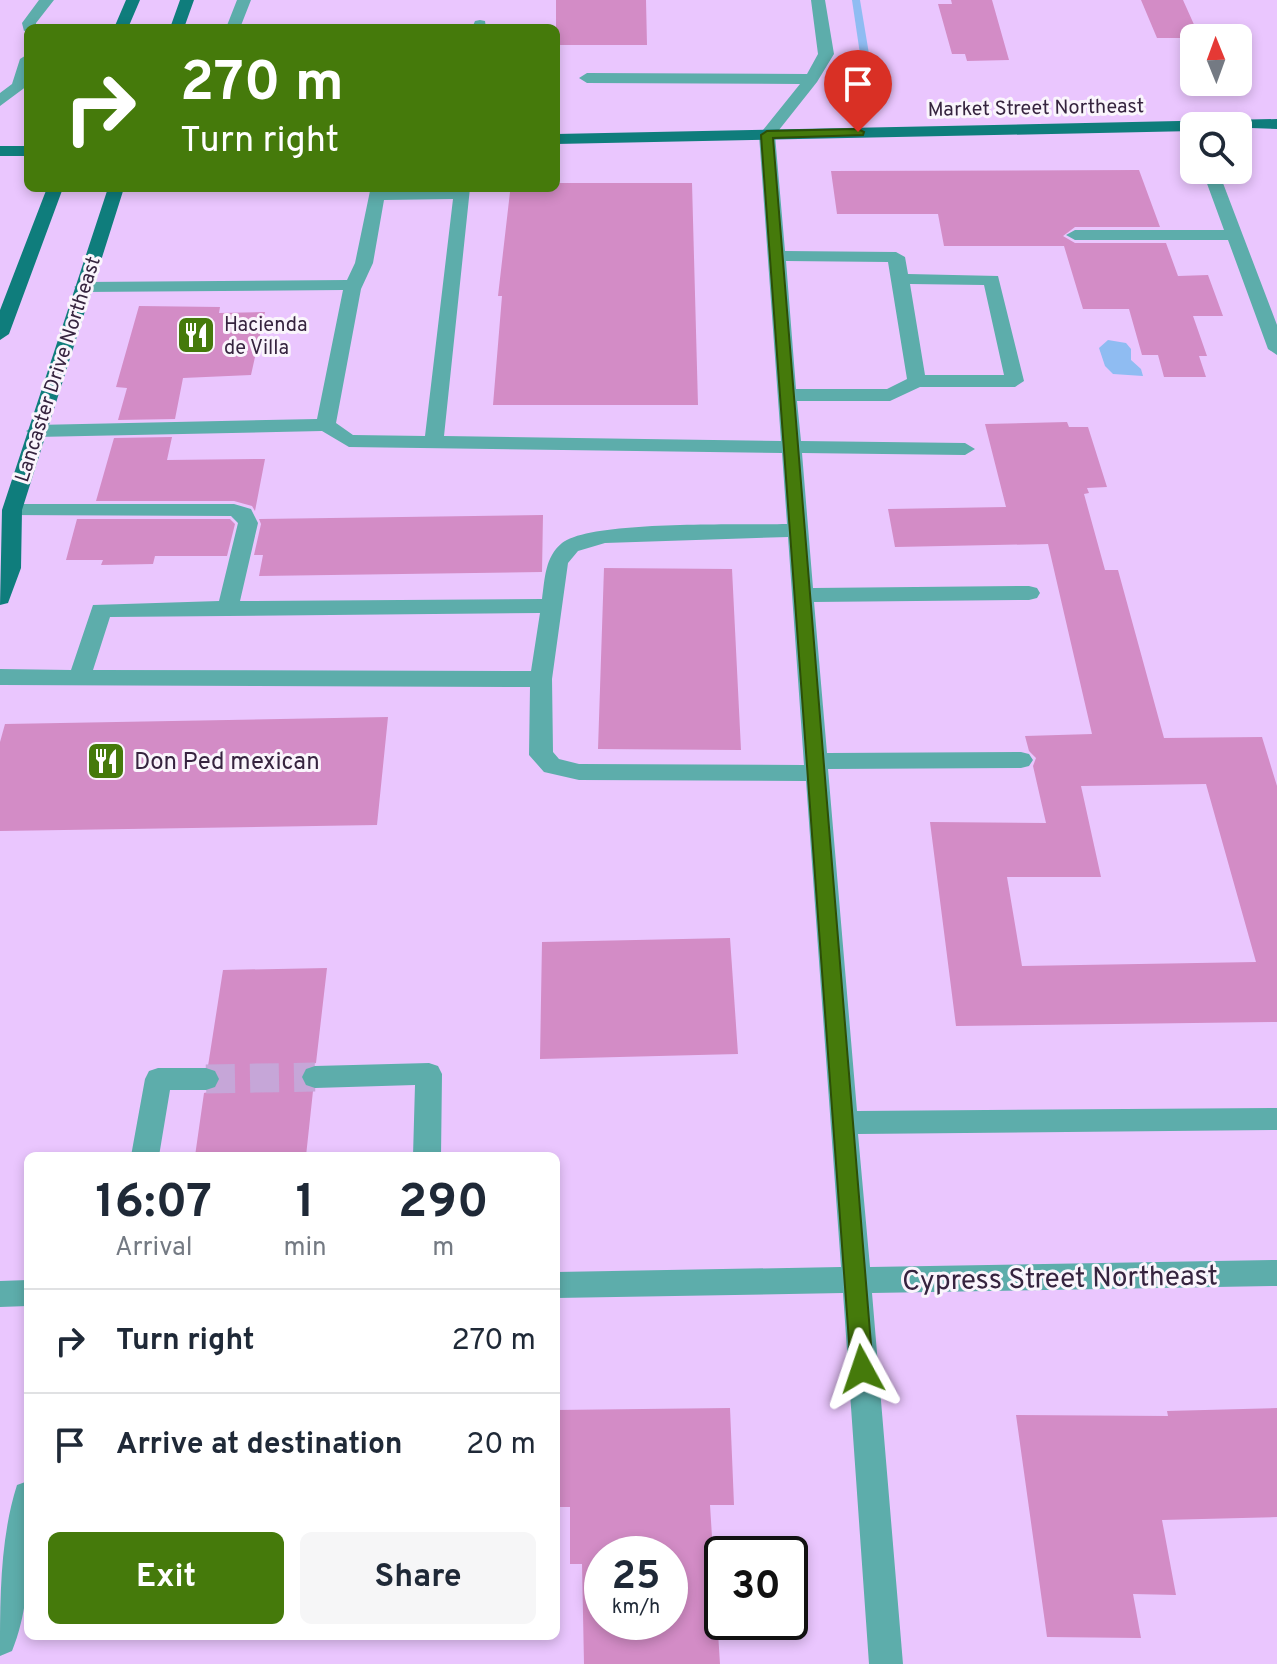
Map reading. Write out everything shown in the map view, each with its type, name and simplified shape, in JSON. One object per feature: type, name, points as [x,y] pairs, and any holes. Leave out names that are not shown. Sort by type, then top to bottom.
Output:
[{"type":"main road","points":[[123,24],[133,0]]},
{"type":"main road","points":[[178,24],[187,0]]},
{"type":"main road","name":"Market Street Northeast","points":[[1252,125],[1277,124]]},
{"type":"main road","name":"Market Street Northeast","points":[[560,139],[1180,127]]},
{"type":"main road","points":[[0,151],[24,151]]},
{"type":"main road","points":[[0,334],[53,192]]},
{"type":"main road","name":"Lancaster Drive Northeast","points":[[0,598],[10,568],[12,510],[115,192]]},
{"type":"street","points":[[29,24],[47,0]]},
{"type":"street","points":[[235,24],[244,0]]},
{"type":"street","points":[[818,0],[826,54],[812,79],[767,135],[886,1664]]},
{"type":"street","points":[[0,101],[19,86],[24,71]]},
{"type":"street","points":[[587,78],[812,79]]},
{"type":"street","points":[[1215,184],[1277,349]]},
{"type":"street","points":[[326,425],[354,285],[364,263],[376,195],[440,192]]},
{"type":"street","points":[[434,442],[462,192]]},
{"type":"street","points":[[1075,235],[1234,235]]},
{"type":"street","points":[[776,256],[896,257],[917,381]]},
{"type":"street","points":[[787,395],[890,395],[917,381],[1015,381],[992,280],[899,279]]},
{"type":"street","points":[[83,287],[354,285]]},
{"type":"street","points":[[36,431],[326,425],[349,441],[965,449]]},
{"type":"street","points":[[12,510],[234,510],[244,514],[248,523],[228,608]]},
{"type":"street","points":[[797,530],[604,536],[571,546],[558,562],[551,606],[541,679],[541,755],[552,766],[579,772],[1021,760]]},
{"type":"street","points":[[802,595],[1029,593]]},
{"type":"street","points":[[80,677],[101,610],[551,606]]},
{"type":"street","points":[[0,677],[541,679]]},
{"type":"street","points":[[315,1077],[429,1074],[427,1152]]},
{"type":"street","points":[[146,1152],[158,1079],[206,1079]]},
{"type":"street","points":[[842,1123],[1277,1119]]},
{"type":"street","name":"Cypress Street Northeast","points":[[560,1285],[1277,1273]]},
{"type":"street","points":[[0,1294],[24,1293]]},
{"type":"street","points":[[0,1639],[24,1516]]},
{"type":"water","points":[[1108,340],[1126,343],[1131,349],[1131,360],[1141,369],[1143,376],[1113,374],[1105,366],[1099,348]]},
{"type":"building","points":[[556,0],[646,0],[647,45],[560,45],[560,24],[556,24]]},
{"type":"building","points":[[951,0],[992,0],[1009,60],[967,61],[965,54],[952,54],[938,4],[952,4]]},
{"type":"building","points":[[1141,0],[1183,0],[1194,24],[1180,24],[1180,38],[1157,38]]},
{"type":"building","points":[[1139,170],[1160,227],[1075,227],[1063,236],[1075,243],[1166,243],[1178,276],[1208,275],[1223,316],[1193,316],[1207,356],[1199,356],[1206,377],[1164,377],[1158,355],[1142,355],[1129,309],[1083,309],[1064,246],[944,246],[938,214],[837,214],[831,171]]},
{"type":"building","points":[[560,183],[692,183],[698,405],[493,405],[502,296],[498,296],[510,192],[560,192]]},
{"type":"building","points":[[139,306],[220,307],[219,313],[265,312],[251,375],[183,378],[175,419],[118,420],[127,388],[116,387]]},
{"type":"building","points":[[1067,422],[1069,427],[1088,427],[1107,487],[1087,488],[1089,493],[1084,494],[1105,570],[1118,570],[1164,738],[1262,737],[1277,786],[1277,1022],[956,1026],[930,822],[1046,823],[1033,766],[1036,758],[1029,751],[1025,736],[1092,734],[1048,544],[895,547],[888,509],[1006,507],[985,424]],"holes":[[[1206,784],[1256,962],[1022,966],[1007,877],[1101,877],[1081,786]]]},
{"type":"building","points":[[172,437],[167,460],[265,459],[255,511],[252,506],[234,501],[96,501],[114,438]]},
{"type":"building","points":[[543,515],[542,572],[259,576],[263,555],[254,555],[261,524],[259,519]]},
{"type":"building","points":[[77,519],[230,519],[235,524],[227,556],[155,556],[153,564],[101,565],[103,560],[66,560]]},
{"type":"building","points":[[604,568],[732,569],[741,750],[598,749]]},
{"type":"building","points":[[388,717],[377,825],[0,831],[0,742],[5,724]]},
{"type":"building","points":[[730,938],[738,1054],[540,1059],[542,942]]},
{"type":"building","points":[[327,968],[316,1063],[305,1066],[299,1076],[303,1086],[313,1091],[306,1152],[196,1152],[204,1093],[216,1090],[222,1080],[218,1070],[208,1066],[223,970]]},
{"type":"building","points":[[730,1408],[734,1505],[710,1505],[712,1536],[704,1536],[704,1640],[718,1640],[720,1664],[584,1664],[582,1564],[570,1564],[570,1507],[560,1507],[560,1410]]},
{"type":"building","points":[[1277,1408],[1277,1517],[1162,1520],[1176,1595],[1133,1594],[1141,1638],[1047,1637],[1016,1415],[1168,1416],[1167,1411]]},
{"type":"waterway","points":[[856,0],[873,108]]},
{"type":"tunnel","points":[[206,1079],[315,1077]]},
{"type":"place","name":"Hacienda de Villa","points":[[196,335]]},
{"type":"place","name":"Don Ped mexican","points":[[106,761]]},
{"type":"route","points":[[858,132],[767,135],[862,1369]]}]
